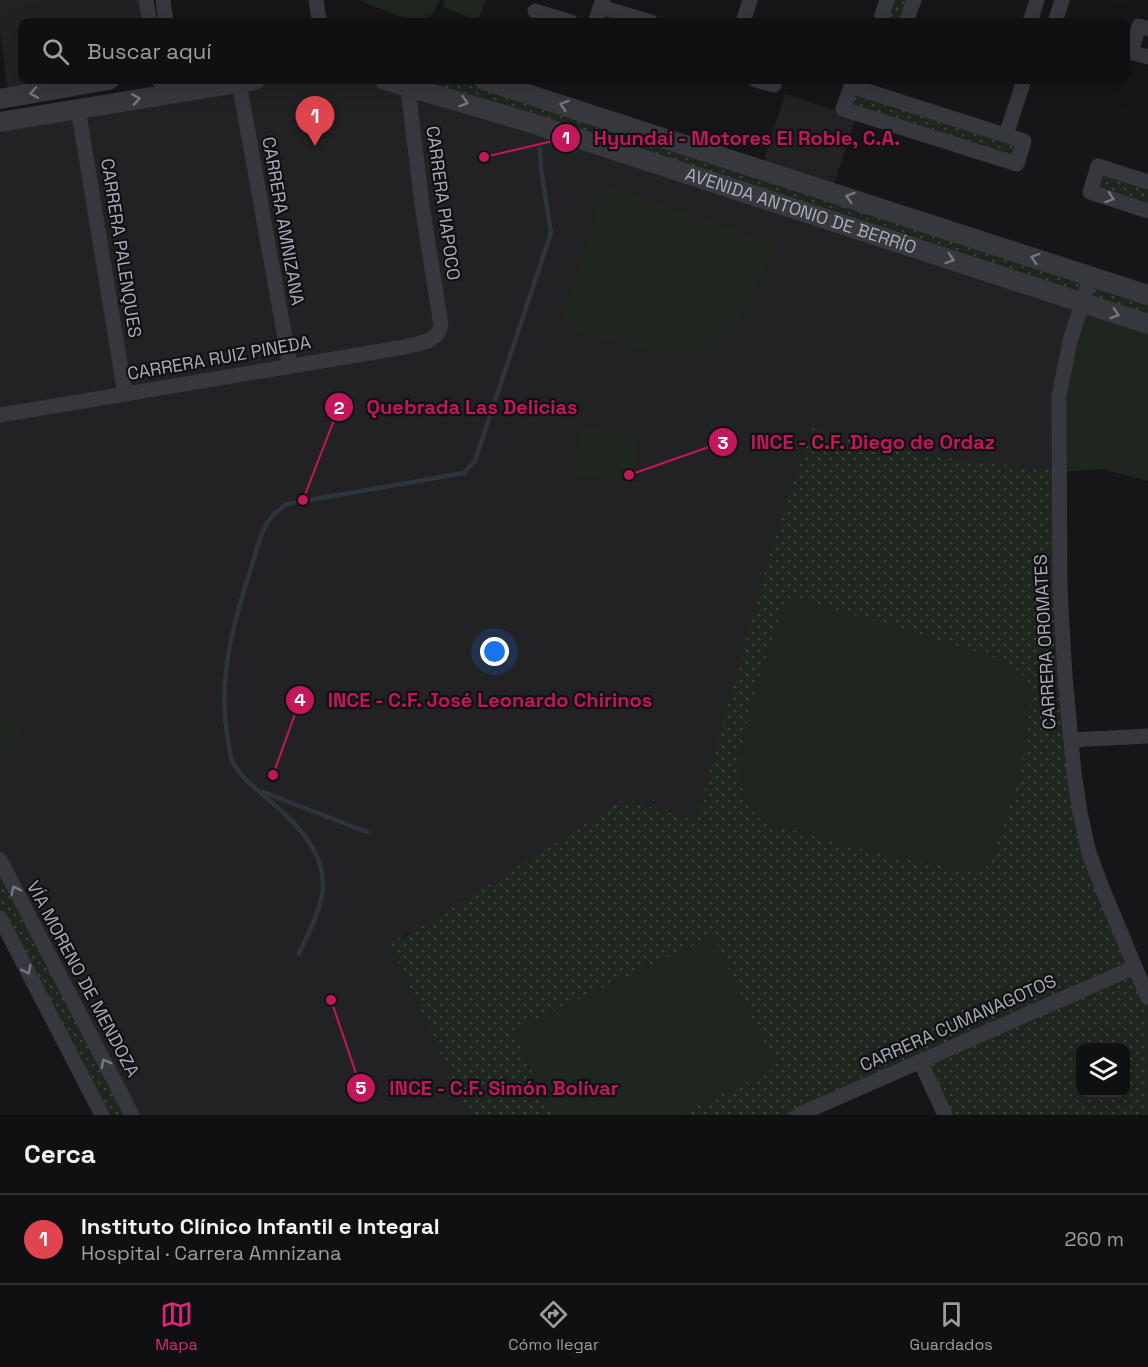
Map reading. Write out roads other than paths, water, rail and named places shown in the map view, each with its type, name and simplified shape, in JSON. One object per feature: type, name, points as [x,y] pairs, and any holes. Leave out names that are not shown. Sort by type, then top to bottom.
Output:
[{"type":"street","points":[[146,0],[149,18]]},
{"type":"street","points":[[163,0],[165,18]]},
{"type":"street","points":[[316,0],[319,18]]},
{"type":"street","points":[[744,18],[750,0]]},
{"type":"street","points":[[883,18],[887,0]]},
{"type":"street","points":[[907,18],[914,0]]},
{"type":"street","points":[[1031,18],[1037,0]]},
{"type":"street","points":[[1056,18],[1062,0]]},
{"type":"street","points":[[602,4],[640,18]]},
{"type":"street","points":[[535,11],[558,18]]},
{"type":"street","points":[[1148,29],[1138,26],[1131,52],[1148,57]]},
{"type":"street","points":[[0,99],[86,84]]},
{"type":"street","points":[[0,122],[78,108],[169,86],[200,84]]},
{"type":"street","name":"CARRERA AMNIZANA","points":[[247,84],[290,366]]},
{"type":"street","name":"CARRERA PIAPOCO","points":[[408,84],[422,205],[441,325],[440,332]]},
{"type":"street","name":"AVENIDA ANTONIO DE BERRÍO","points":[[411,84],[1148,324]]},
{"type":"street","name":"AVENIDA ANTONIO DE BERRÍO","points":[[496,84],[1148,295]]},
{"type":"street","points":[[1006,135],[1023,84]]},
{"type":"street","points":[[851,86],[874,86],[1024,141],[1017,164],[843,109],[851,86]]},
{"type":"street","name":"CARRERA PALENQUES","points":[[78,108],[125,394]]},
{"type":"street","points":[[1148,182],[1098,166],[1090,192],[1148,211]]},
{"type":"street","name":"CARRERA OROMATES","points":[[1091,276],[1064,366],[1059,396],[1060,589],[1071,740],[1080,812],[1089,853],[1148,998]]},
{"type":"street","name":"CARRERA RUIZ PINEDA","points":[[0,415],[405,347],[426,341],[440,332]]},
{"type":"street","points":[[1071,740],[1148,736]]},
{"type":"street","name":"VÍA MORENO DE MENDOZA","points":[[0,860],[132,1115]]},
{"type":"street","points":[[0,918],[102,1115]]},
{"type":"street","name":"CARRERA CUMANAGOTOS","points":[[798,1115],[1135,967]]},
{"type":"street","points":[[920,1061],[945,1115]]},
{"type":"waterway","points":[[299,954],[316,917],[322,895],[321,867],[316,854],[300,830],[235,767],[227,734],[226,670],[229,648],[245,586],[259,541],[267,524],[287,504],[464,473],[475,461],[551,233],[540,149]]},
{"type":"waterway","points":[[263,792],[367,832]]},
{"type":"place","name":"Instituto Clínico Infantil e Integral","points":[[315,146]]},
{"type":"place","name":"Hyundai - Motores El Roble, C.A.","points":[[484,157]]},
{"type":"place","name":"INCE - C.F. Diego de Ordaz","points":[[629,475]]},
{"type":"place","name":"Quebrada Las Delicias","points":[[303,500]]},
{"type":"place","name":"INCE - C.F. José Leonardo Chirinos","points":[[273,775]]},
{"type":"place","name":"INCE - C.F. Simón Bolívar","points":[[331,1000]]}]
